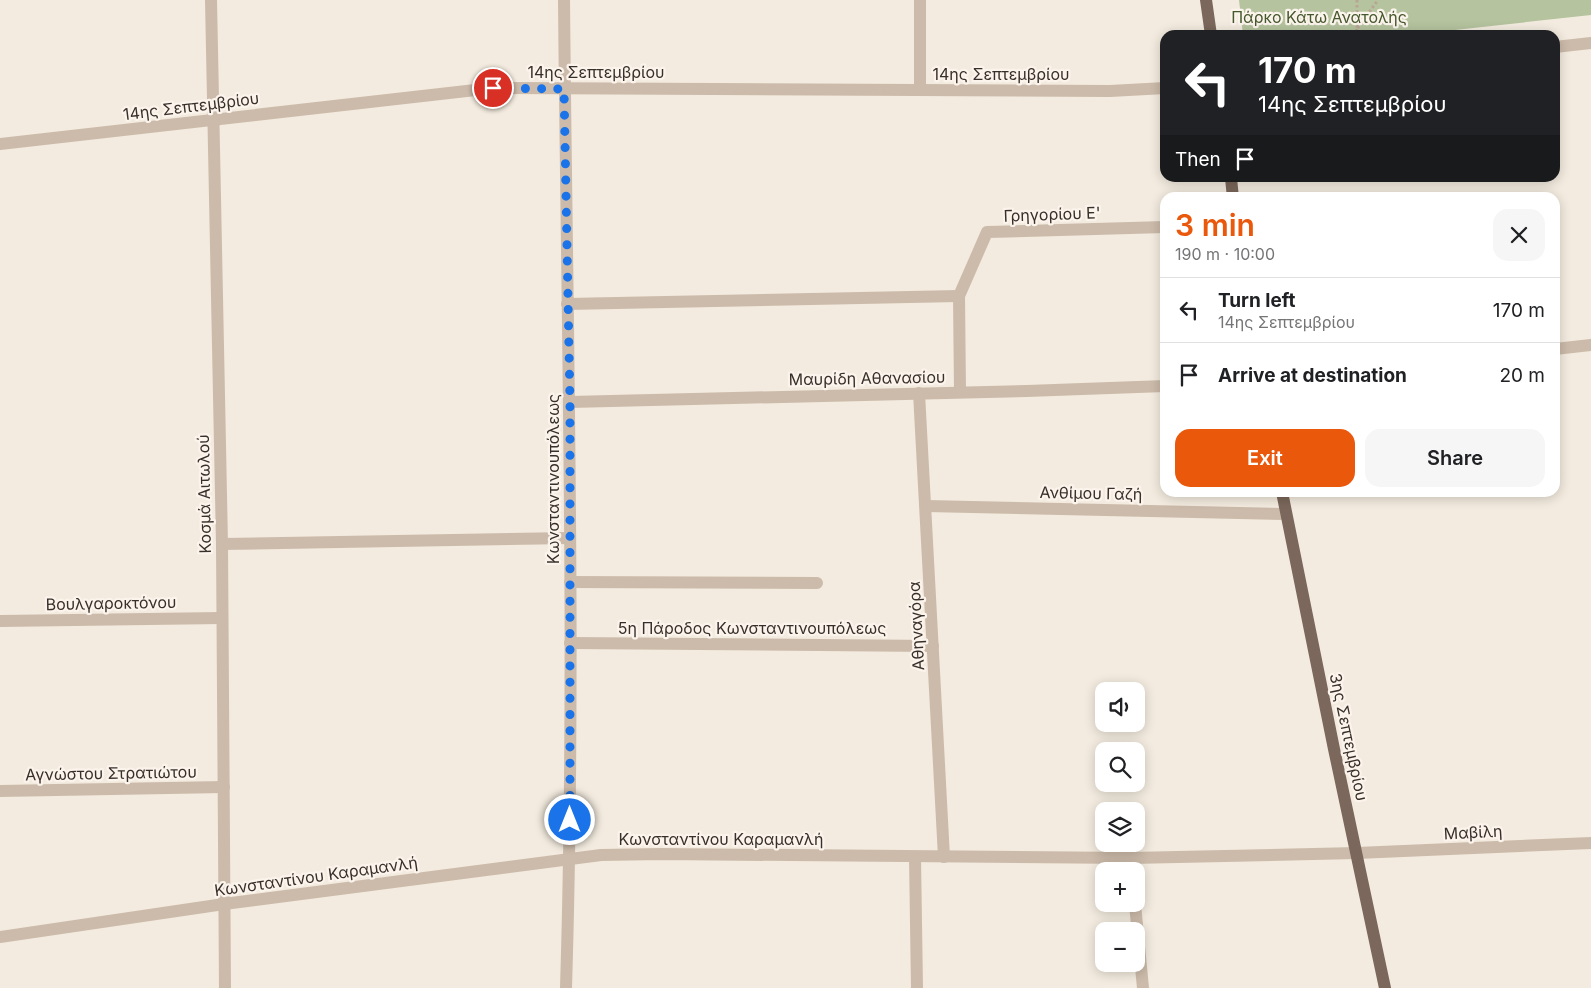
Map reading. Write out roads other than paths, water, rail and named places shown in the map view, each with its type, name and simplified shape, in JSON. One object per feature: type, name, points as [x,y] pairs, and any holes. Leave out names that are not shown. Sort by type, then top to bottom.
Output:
[{"type":"main road","points":[[1206,0],[1210,30]]},
{"type":"main road","name":"3ης Σεπτεμβρίου","points":[[1283,497],[1334,749],[1386,988]]},
{"type":"street","name":"Κοσμά Αιτωλού","points":[[211,0],[222,544],[225,988]]},
{"type":"street","name":"Κωνσταντινουπόλεως","points":[[564,0],[567,304],[570,402],[570,859],[566,988]]},
{"type":"street","points":[[920,0],[920,90]]},
{"type":"street","points":[[1560,46],[1591,43]]},
{"type":"street","name":"14ης Σεπτεμβρίου","points":[[0,144],[493,88],[920,90],[1160,88]]},
{"type":"street","name":"Γρηγορίου Ε'","points":[[960,392],[959,296],[987,232],[1160,227]]},
{"type":"street","points":[[567,304],[959,296]]},
{"type":"street","points":[[1560,348],[1591,345]]},
{"type":"street","name":"Μαυρίδη Αθανασίου","points":[[570,402],[1160,386]]},
{"type":"street","name":"Αθηναγόρα","points":[[919,393],[944,857]]},
{"type":"street","name":"Ανθίμου Γαζή","points":[[926,506],[1286,514]]},
{"type":"street","points":[[222,544],[570,538]]},
{"type":"street","points":[[570,582],[817,583]]},
{"type":"street","name":"Βουλγαροκτόνου","points":[[0,621],[222,618]]},
{"type":"street","name":"5η Πάροδος Κωνσταντινουπόλεως","points":[[570,643],[933,646]]},
{"type":"street","name":"Αγνώστου Στρατιώτου","points":[[0,791],[224,787]]},
{"type":"street","name":"Μαβίλη","points":[[1357,853],[1591,843]]},
{"type":"street","name":"Κωνσταντίνου Καραμανλή","points":[[0,937],[224,904],[600,856],[661,854],[1131,858],[1357,853]]},
{"type":"street","points":[[915,856],[917,988]]},
{"type":"street","points":[[1131,858],[1131,862]]},
{"type":"street","points":[[1136,912],[1143,988]]},
{"type":"park label","name":"Πάρκο Κάτω Ανατολής","points":[[1319,17]]}]
